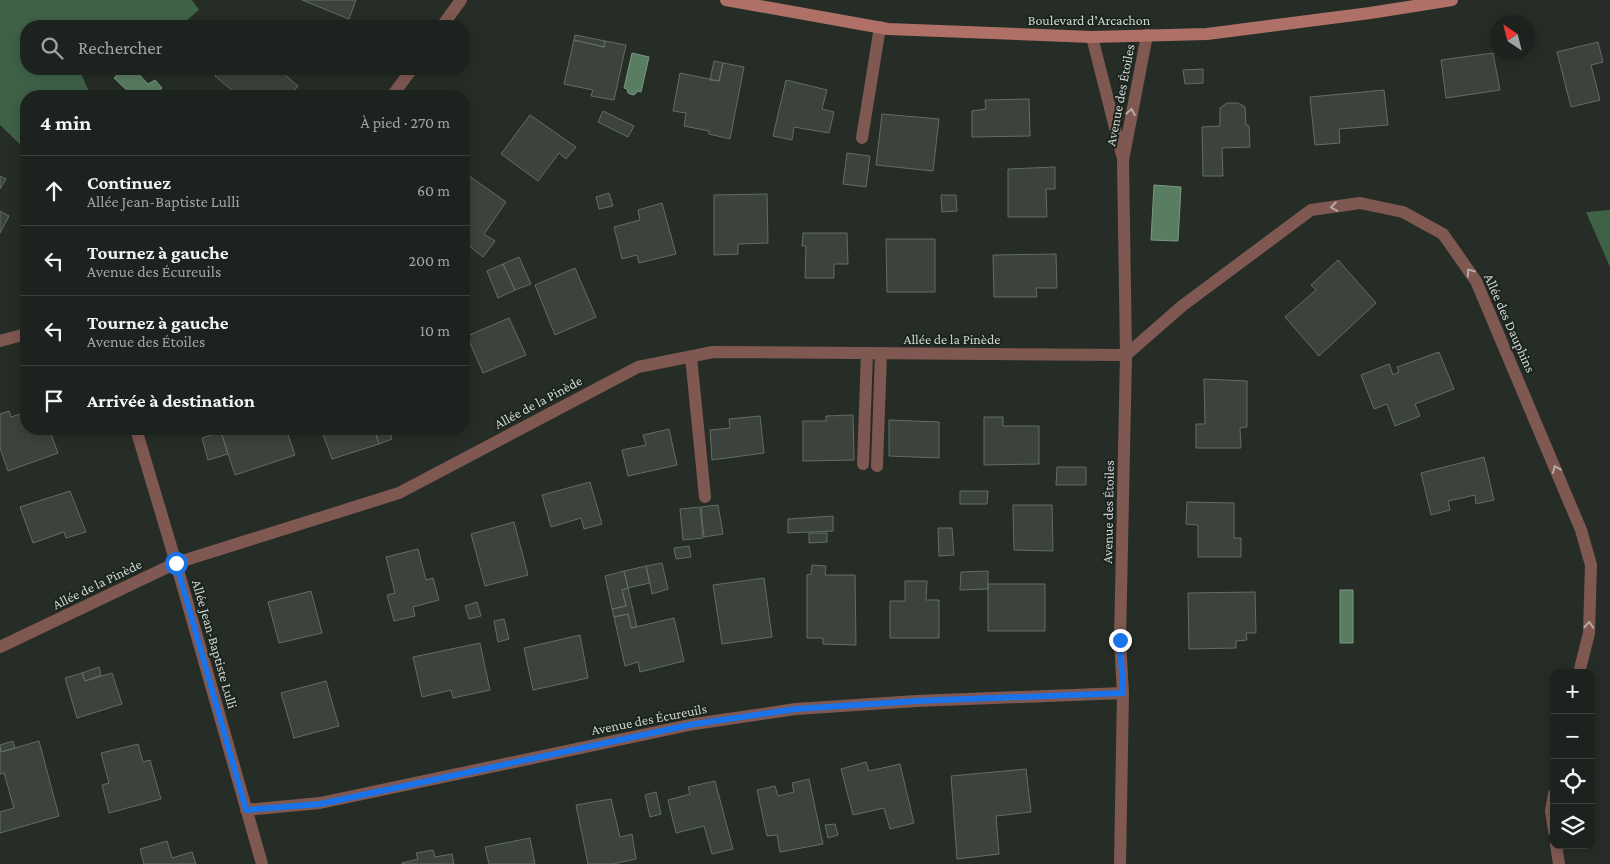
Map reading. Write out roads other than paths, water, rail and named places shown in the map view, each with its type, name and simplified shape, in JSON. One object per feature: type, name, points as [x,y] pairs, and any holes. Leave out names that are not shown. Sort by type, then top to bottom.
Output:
[{"type":"main road","name":"Boulevard d'Arcachon","points":[[726,0],[888,29],[1092,37],[1207,34],[1370,13],[1452,0]]},
{"type":"street","points":[[446,20],[461,0]]},
{"type":"street","points":[[862,138],[880,27]]},
{"type":"street","name":"Avenue des Étoiles","points":[[1120,864],[1123,693],[1120,640],[1126,355],[1123,160],[1146,35]]},
{"type":"street","name":"Avenue des Étoiles","points":[[1092,37],[1123,160]]},
{"type":"street","points":[[396,90],[408,75]]},
{"type":"street","name":"Allée des Dauphins","points":[[1126,355],[1182,306],[1311,210],[1360,203],[1403,212],[1444,234],[1476,281],[1581,530],[1591,565],[1589,633],[1580,669]]},
{"type":"street","points":[[0,341],[20,336]]},
{"type":"street","name":"Allée de la Pinède","points":[[0,647],[176,563],[398,493],[638,367],[714,352],[1126,355]]},
{"type":"street","points":[[863,464],[867,353]]},
{"type":"street","points":[[877,466],[881,353]]},
{"type":"street","points":[[690,356],[704,497]]},
{"type":"street","name":"Allée Jean-Baptiste Lulli","points":[[138,435],[262,864]]},
{"type":"street","name":"Avenue des Écureuils","points":[[246,810],[320,804],[694,724],[796,709],[916,701],[1123,693]]},
{"type":"street","points":[[1557,849],[1559,864]]}]
